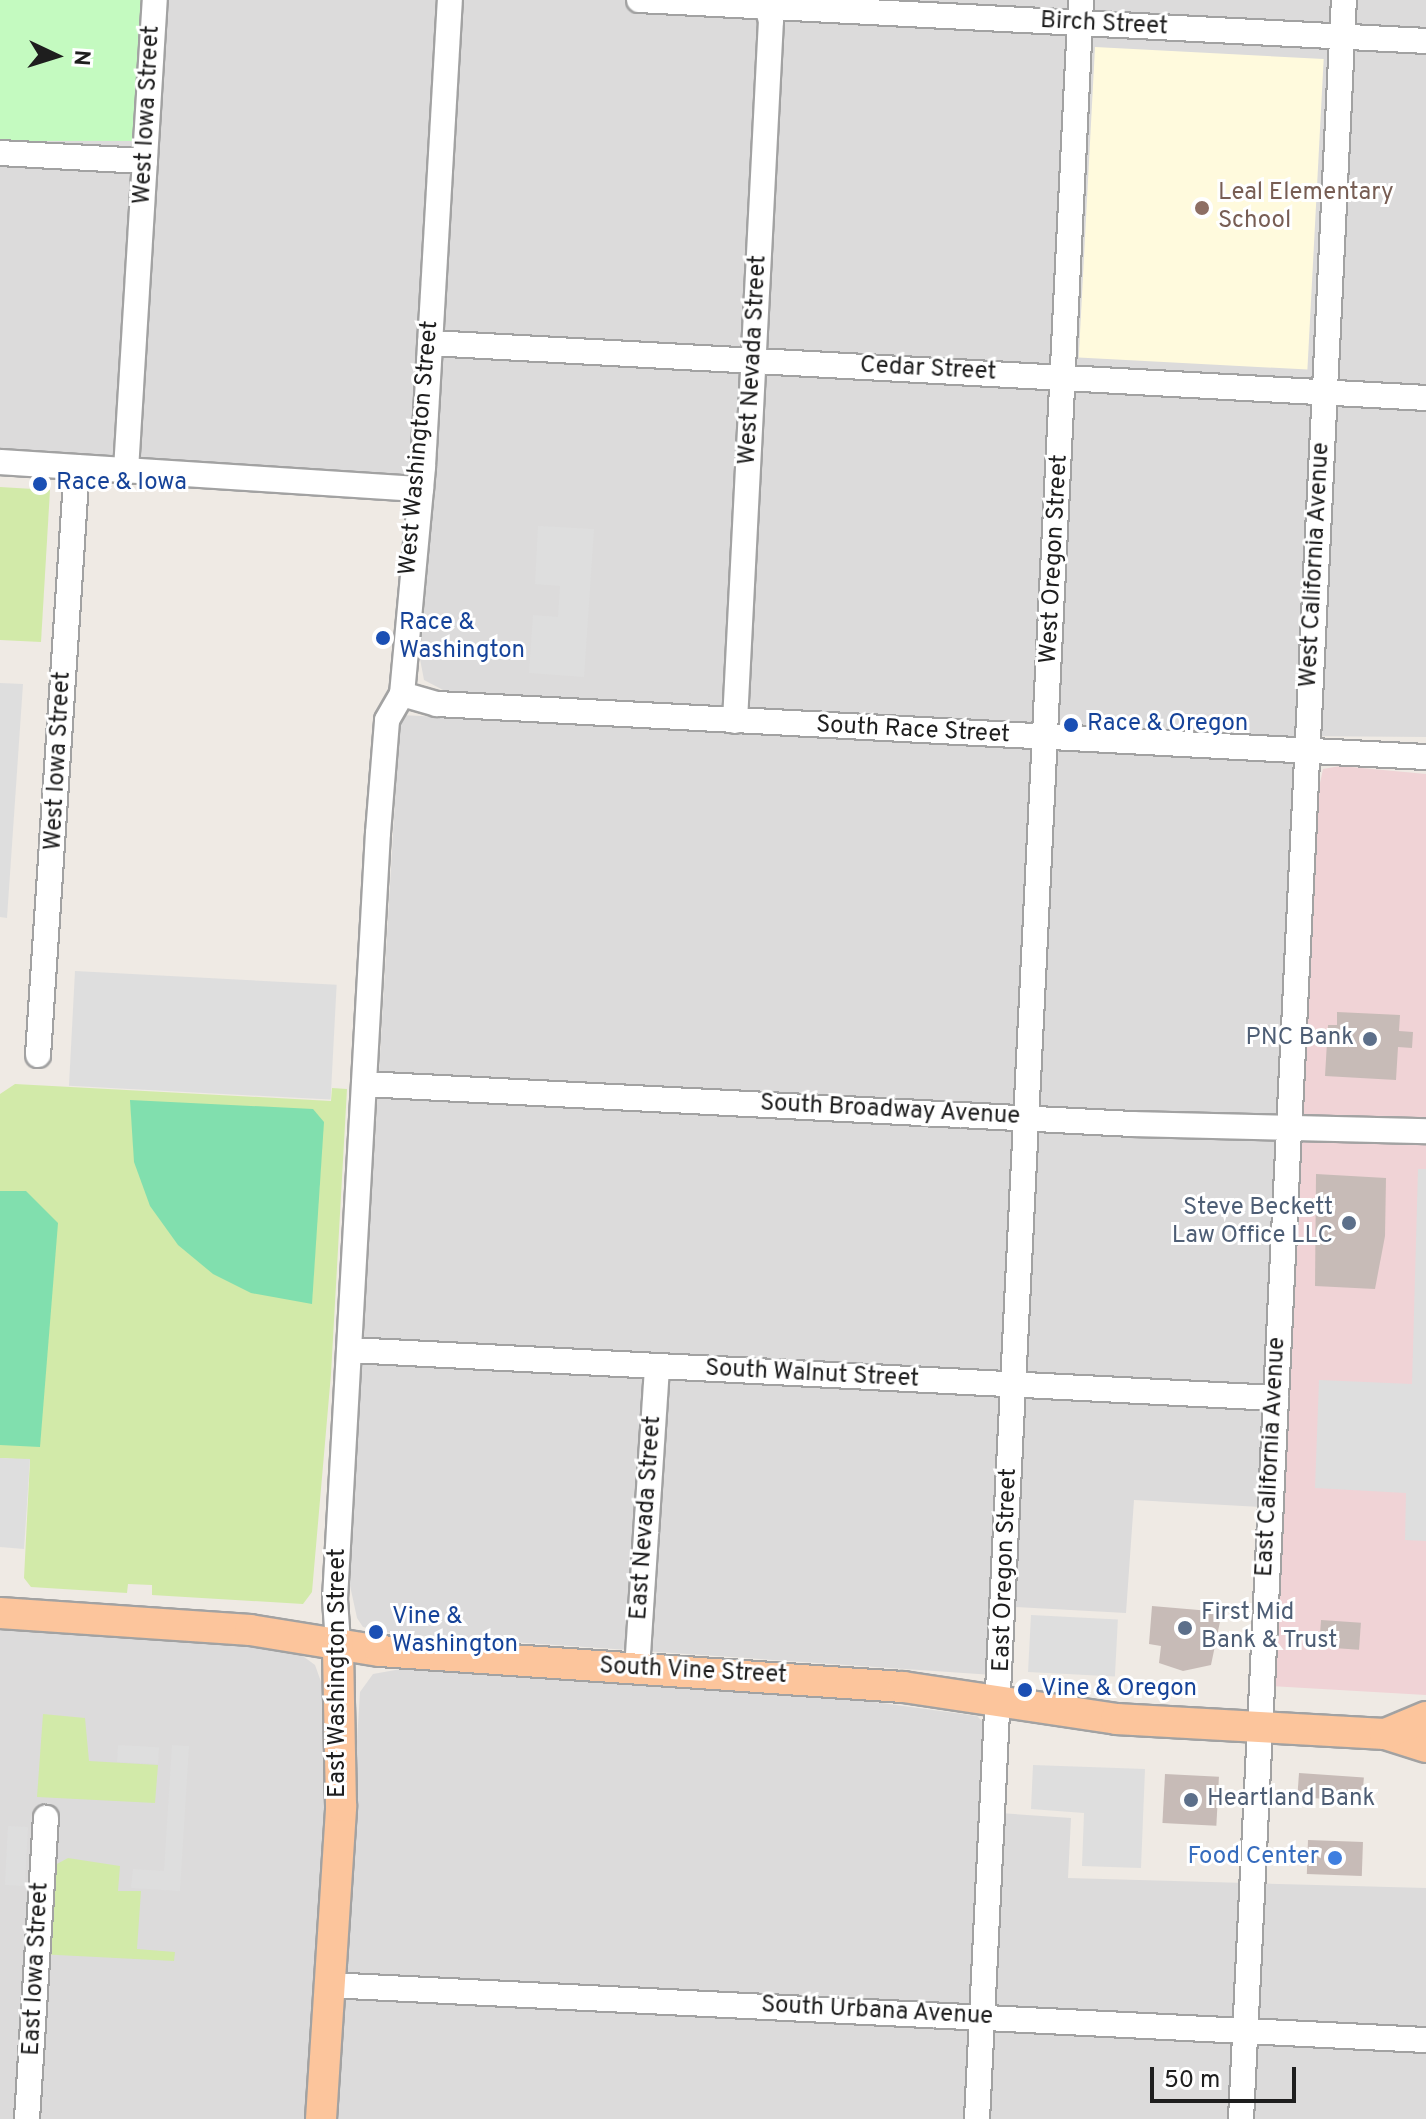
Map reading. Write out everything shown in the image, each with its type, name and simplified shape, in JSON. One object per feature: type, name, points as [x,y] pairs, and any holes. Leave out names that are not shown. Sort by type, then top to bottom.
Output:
[{"type":"main road","name":"South Vine Street","points":[[0,1613],[210,1626],[338,1643],[637,1669],[903,1687],[1116,1719],[1385,1734],[1426,1747]]},
{"type":"main road","name":"East Washington Street","points":[[321,2119],[343,1737],[338,1643]]},
{"type":"main road","name":"South Vine Street","points":[[1385,1734],[1426,1717]]},
{"type":"street","name":"West Iowa Street","points":[[126,470],[155,0]]},
{"type":"street","name":"West Washington Street","points":[[364,1084],[386,728],[402,694],[421,489],[450,0]]},
{"type":"street","name":"Birch Street","points":[[639,0],[1080,12],[1342,38],[1426,41]]},
{"type":"street","name":"West California Avenue","points":[[1286,1130],[1344,0]]},
{"type":"street","name":"West Nevada Street","points":[[735,721],[755,361],[766,4]]},
{"type":"street","name":"West Oregon Street","points":[[1026,1118],[1080,12]]},
{"type":"street","points":[[0,153],[145,161]]},
{"type":"street","name":"Cedar Street","points":[[430,343],[1426,398]]},
{"type":"street","points":[[0,462],[421,489]]},
{"type":"street","name":"West Iowa Street","points":[[38,1055],[77,467]]},
{"type":"street","name":"South Race Street","points":[[402,694],[437,704],[1306,753],[1426,757]]},
{"type":"street","name":"South Broadway Avenue","points":[[364,1084],[1423,1136]]},
{"type":"street","name":"East Washington Street","points":[[338,1643],[364,1084]]},
{"type":"street","name":"East Oregon Street","points":[[977,2119],[1000,1703],[1026,1118]]},
{"type":"street","name":"East California Avenue","points":[[1241,2119],[1263,1727],[1286,1130]]},
{"type":"street","name":"South Walnut Street","points":[[350,1350],[1275,1398]]},
{"type":"street","name":"East Nevada Street","points":[[637,1669],[657,1368]]},
{"type":"street","name":"East Iowa Street","points":[[27,2119],[46,1818]]},
{"type":"street","name":"South Urbana Avenue","points":[[328,1985],[1426,2040]]},
{"type":"shaded area","points":[[165,0],[1426,0],[1426,737],[1294,736],[1261,1507],[1134,1500],[1126,1613],[997,1606],[993,1675],[396,1634],[363,1627],[357,1618],[349,1581],[400,715],[586,724],[588,699],[445,691],[424,680],[420,659],[435,477],[0,451],[0,164]]},
{"type":"shaded area","name":"Leal Elementary School","points":[[1095,47],[1324,59],[1307,370],[1079,358]]},
{"type":"shaded area","points":[[538,526],[594,529],[584,677],[529,673],[533,615],[558,617],[560,586],[535,584]]},
{"type":"shaded area","points":[[0,683],[23,684],[7,918],[0,917]]},
{"type":"shaded area","points":[[1340,766],[1426,774],[1426,1695],[1255,1685],[1320,783],[1323,769]]},
{"type":"shaded area","points":[[75,971],[337,985],[331,1100],[69,1086]]},
{"type":"shaded area","points":[[1418,1169],[1426,1169],[1426,1541],[1405,1540],[1406,1493],[1315,1488],[1319,1380],[1412,1384]]},
{"type":"shaded area","points":[[0,1458],[30,1459],[24,1549],[0,1547]]},
{"type":"shaded area","points":[[1031,1615],[1118,1620],[1115,1676],[1028,1672]]},
{"type":"shaded area","points":[[0,1630],[262,1648],[300,1654],[315,1665],[325,1693],[325,1803],[309,2119],[0,2119]]},
{"type":"shaded area","points":[[401,1669],[852,1699],[977,1716],[987,1726],[985,1812],[1071,1818],[1068,1878],[1426,1888],[1426,2119],[334,2119],[360,1692],[373,1674]]},
{"type":"shaded area","points":[[118,1745],[159,1747],[158,1764],[117,1762]]},
{"type":"shaded area","points":[[172,1745],[189,1746],[180,1891],[131,1888],[133,1869],[164,1871]]},
{"type":"shaded area","points":[[1033,1765],[1145,1769],[1141,1868],[1082,1866],[1084,1813],[1031,1809]]},
{"type":"shaded area","points":[[8,1826],[28,1827],[25,1886],[5,1885]]},
{"type":"green space","points":[[0,0],[147,0],[147,141],[0,141]]},
{"type":"green space","points":[[0,487],[50,490],[41,642],[0,640]]},
{"type":"green space","points":[[15,1084],[331,1101],[332,1088],[347,1089],[331,1374],[312,1592],[303,1604],[152,1595],[152,1585],[128,1584],[127,1593],[31,1587],[24,1578],[30,1460],[0,1458],[0,1094]]},
{"type":"green space","points":[[130,1100],[313,1109],[324,1122],[312,1304],[251,1293],[213,1274],[178,1245],[150,1206],[134,1162]]},
{"type":"green space","points":[[0,1191],[26,1191],[58,1223],[40,1447],[0,1445]]},
{"type":"green space","points":[[43,1714],[85,1718],[89,1761],[158,1765],[155,1803],[37,1797]]},
{"type":"green space","points":[[68,1858],[120,1866],[118,1891],[141,1891],[137,1949],[175,1952],[174,1961],[38,1954],[42,1872]]},
{"type":"building","name":"PNC Bank","points":[[1337,1012],[1400,1015],[1399,1031],[1413,1032],[1412,1048],[1398,1047],[1396,1080],[1325,1076],[1328,1025],[1337,1025]]},
{"type":"building","name":"Steve Beckett Law Office LLC","points":[[1316,1174],[1386,1178],[1385,1236],[1375,1289],[1315,1286]]},
{"type":"building","name":"First Mid Bank & Trust","points":[[1152,1606],[1222,1612],[1211,1665],[1183,1671],[1159,1663],[1161,1646],[1149,1644]]},
{"type":"building","points":[[1321,1620],[1361,1623],[1359,1650],[1319,1647]]},
{"type":"building","points":[[1299,1773],[1364,1778],[1362,1801],[1297,1797]]},
{"type":"building","name":"Heartland Bank","points":[[1165,1774],[1219,1777],[1216,1826],[1162,1823]]},
{"type":"building","name":"Food Center","points":[[1308,1840],[1363,1842],[1362,1876],[1307,1874]]},
{"type":"place","name":"Leal Elementary School","points":[[1202,208]]},
{"type":"place","name":"Race & Iowa","points":[[40,484]]},
{"type":"place","name":"Race & Washington","points":[[383,638]]},
{"type":"place","name":"Race & Oregon","points":[[1071,725]]},
{"type":"place","name":"PNC Bank","points":[[1370,1039]]},
{"type":"place","name":"Steve Beckett Law Office LLC","points":[[1349,1223]]},
{"type":"place","name":"First Mid Bank & Trust","points":[[1185,1628]]},
{"type":"place","name":"Vine & Washington","points":[[376,1632]]},
{"type":"place","name":"Vine & Oregon","points":[[1025,1690]]},
{"type":"place","name":"Heartland Bank","points":[[1191,1800]]},
{"type":"place","name":"Food Center","points":[[1335,1858]]}]
